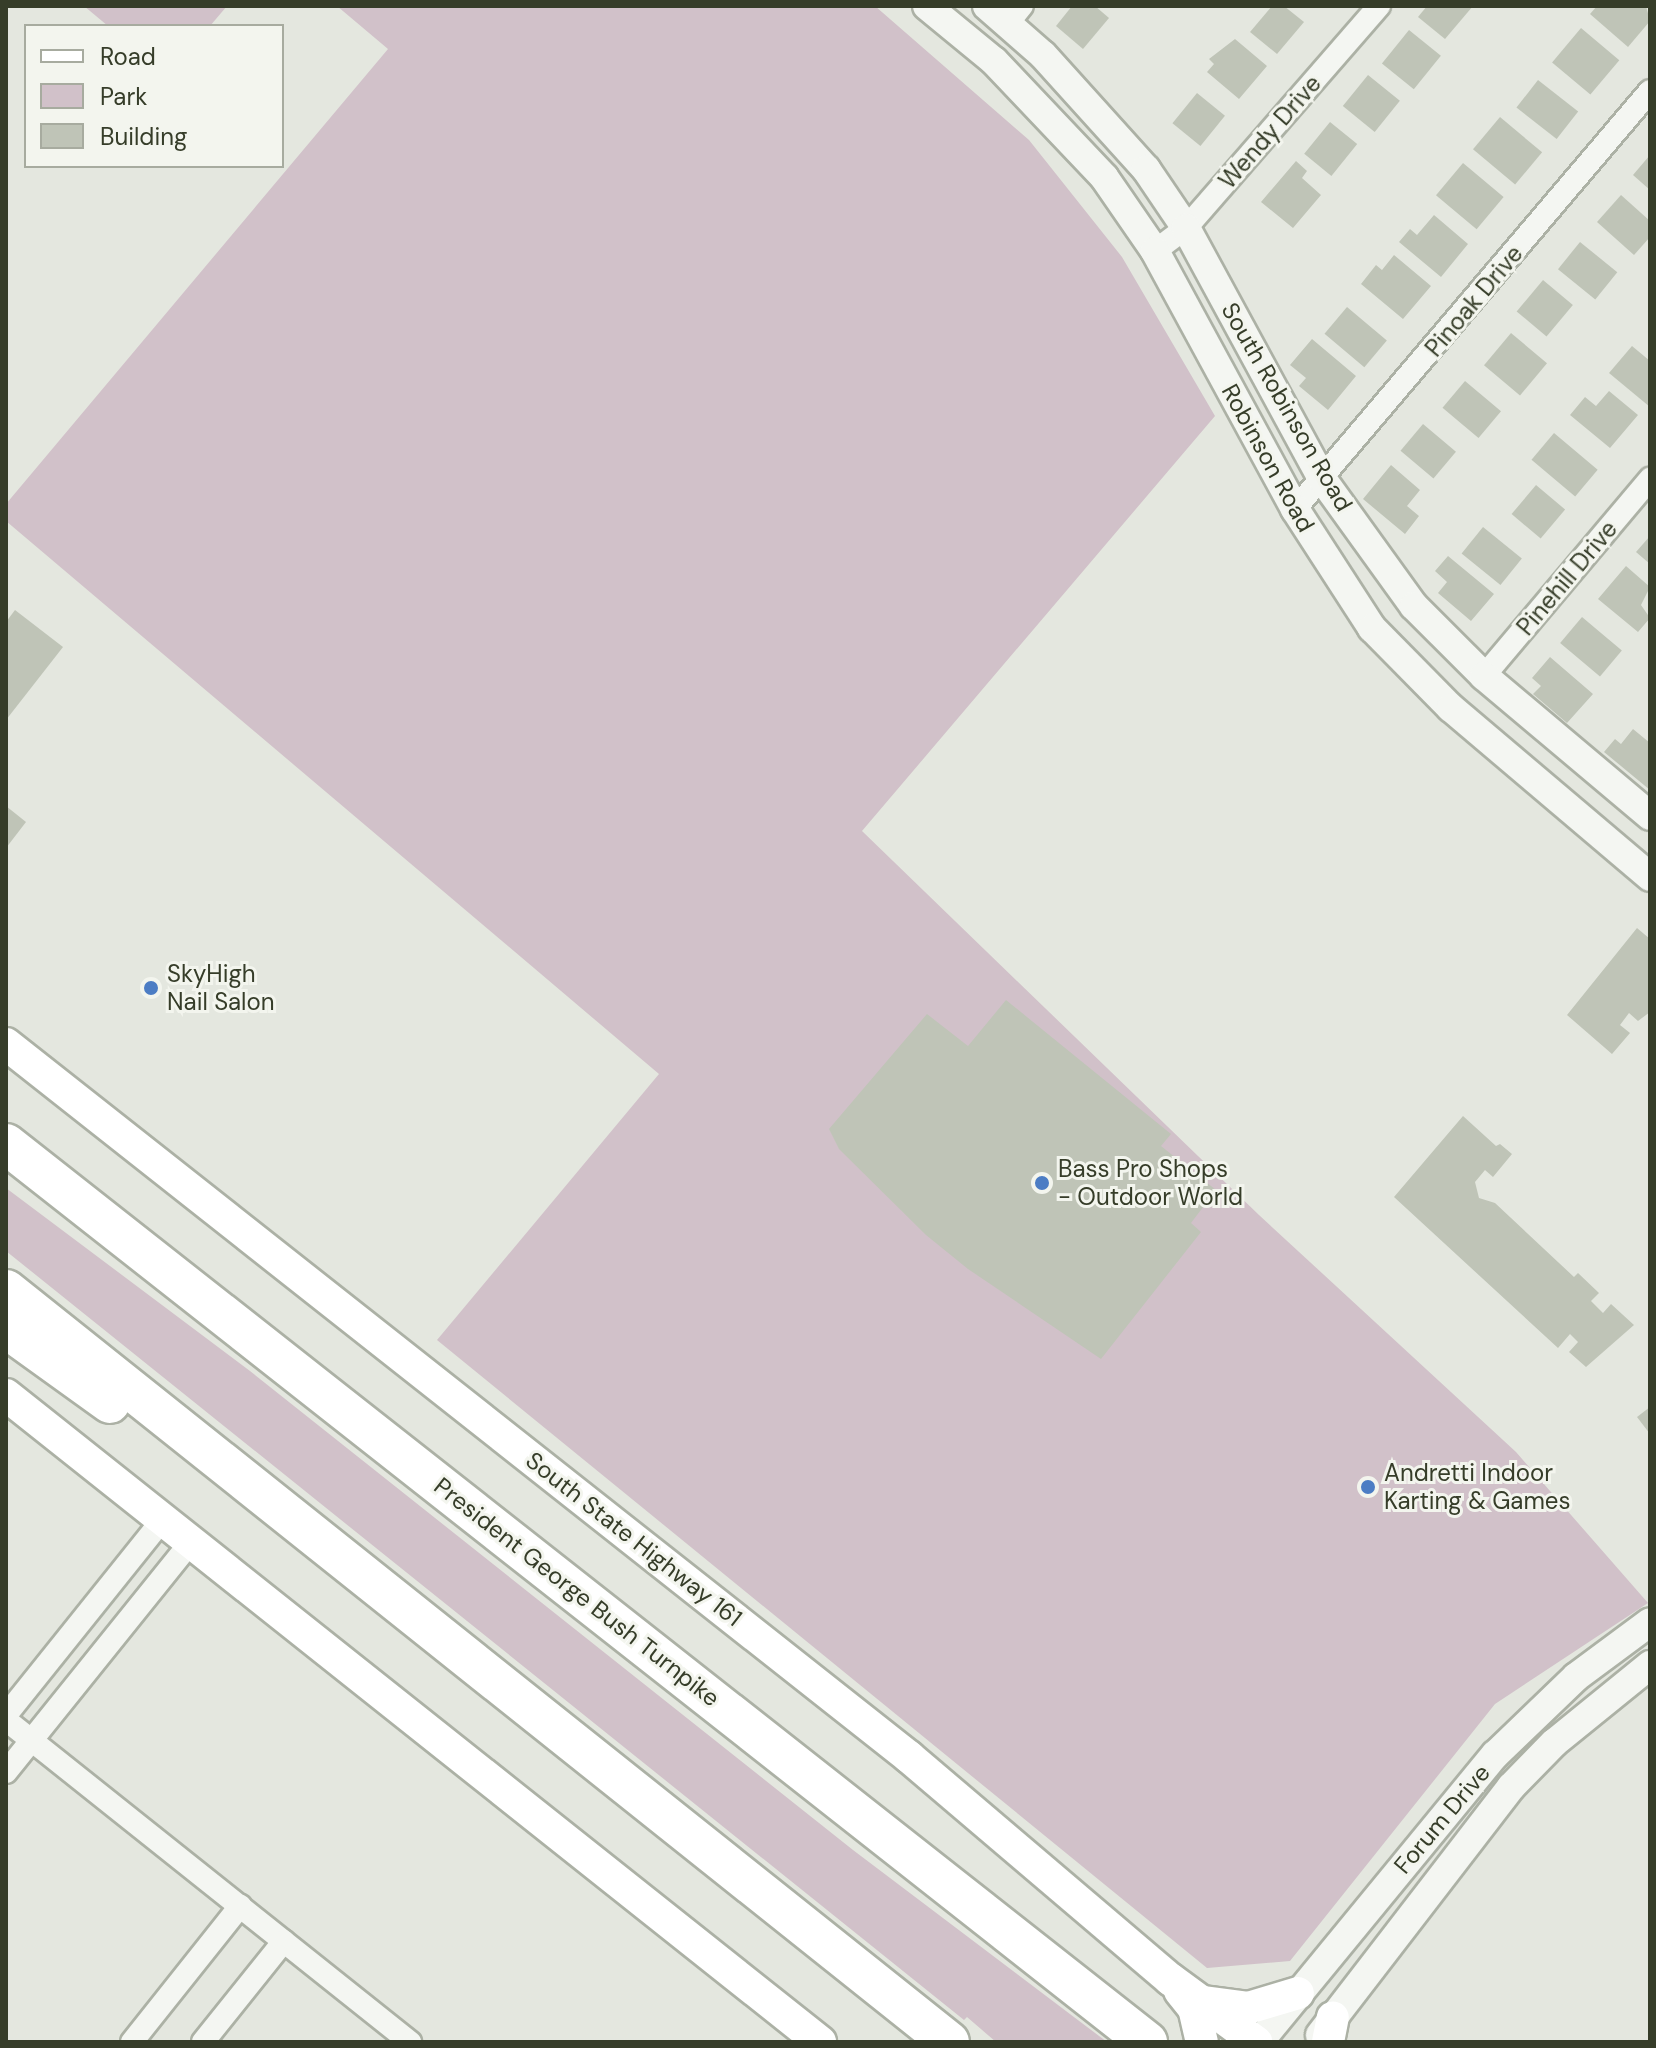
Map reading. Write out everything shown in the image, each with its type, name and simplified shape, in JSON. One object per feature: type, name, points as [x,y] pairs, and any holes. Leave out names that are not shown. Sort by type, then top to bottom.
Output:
[{"type":"highway","points":[[6,1117],[119,1231]]},
{"type":"highway","name":"President George Bush Turnpike","points":[[6,1144],[1147,2042]]},
{"type":"highway","points":[[6,1290],[291,1521],[949,2042]]},
{"type":"highway","points":[[6,1328],[291,1521]]},
{"type":"main road","name":"South State Highway 161","points":[[6,1044],[898,1749],[1170,1979],[1257,2042]]},
{"type":"main road","points":[[6,1395],[807,2038]]},
{"type":"main road","points":[[1170,1979],[1194,2008],[1202,2042]]},
{"type":"main road","points":[[1199,2001],[1248,2008],[1298,1993]]},
{"type":"street","name":"Robinson Road","points":[[927,6],[994,61],[1104,177],[1155,251],[1295,509],[1341,587],[1411,671],[1648,872]]},
{"type":"street","name":"Wendy Drive","points":[[1155,251],[1186,228],[1379,6]]},
{"type":"street","name":"South Robinson Road","points":[[1006,12],[1146,169],[1186,228],[1323,480],[1414,606],[1484,676],[1650,816]]},
{"type":"street","name":"Pinoak Drive","points":[[1295,509],[1323,480],[1650,91]]},
{"type":"street","name":"Pinehill Drive","points":[[1484,676],[1650,479]]},
{"type":"street","points":[[163,1519],[6,1717],[410,2042]]},
{"type":"street","points":[[6,1772],[191,1542]]},
{"type":"street","points":[[111,1584],[139,1607]]},
{"type":"street","name":"Forum Drive","points":[[1257,2042],[1495,1755],[1576,1677],[1650,1622]]},
{"type":"street","name":"Forum Drive","points":[[1325,2034],[1511,1787],[1571,1728],[1650,1665]]},
{"type":"street","points":[[132,2042],[240,1906]]},
{"type":"street","points":[[203,2042],[284,1941]]},
{"type":"green space","points":[[84,6],[227,6],[212,24],[106,24]]},
{"type":"green space","points":[[337,6],[875,6],[1029,140],[1122,257],[1215,416],[862,831],[1259,1215],[1516,1452],[1648,1603],[1495,1704],[1290,1961],[1207,1968],[437,1340],[659,1074],[6,521],[6,504],[388,49]]},
{"type":"green space","points":[[6,1188],[250,1371],[853,1850],[1107,2042],[996,2042],[967,2017],[964,2020],[6,1251]]},
{"type":"building","points":[[1072,6],[1095,6],[1109,18],[1083,49],[1056,26]]},
{"type":"building","points":[[1272,6],[1284,6],[1304,22],[1277,54],[1250,32]]},
{"type":"building","points":[[1427,6],[1473,6],[1445,39],[1418,17]]},
{"type":"building","points":[[1597,6],[1646,6],[1650,21],[1628,47],[1590,14]]},
{"type":"building","points":[[1581,28],[1619,60],[1590,95],[1552,62]]},
{"type":"building","points":[[1409,30],[1441,56],[1414,89],[1382,63]]},
{"type":"building","points":[[1235,39],[1267,66],[1239,99],[1207,72],[1214,64],[1209,59]]},
{"type":"building","points":[[1368,75],[1400,101],[1375,132],[1343,106]]},
{"type":"building","points":[[1538,80],[1578,111],[1557,139],[1516,108]]},
{"type":"building","points":[[1197,93],[1225,116],[1200,146],[1172,123]]},
{"type":"building","points":[[1500,117],[1542,152],[1515,185],[1473,149]]},
{"type":"building","points":[[1330,122],[1357,144],[1331,176],[1304,154]]},
{"type":"building","points":[[1650,155],[1650,190],[1633,175]]},
{"type":"building","points":[[1296,161],[1307,171],[1302,178],[1321,195],[1293,228],[1261,202]]},
{"type":"building","points":[[1463,163],[1504,197],[1477,229],[1436,195]]},
{"type":"building","points":[[1621,195],[1650,221],[1650,237],[1634,255],[1597,222]]},
{"type":"building","points":[[1434,215],[1468,244],[1441,277],[1399,242],[1410,229],[1417,235]]},
{"type":"building","points":[[1580,242],[1617,272],[1595,299],[1558,269]]},
{"type":"building","points":[[1394,255],[1431,286],[1403,319],[1361,284],[1376,265],[1382,270]]},
{"type":"building","points":[[1543,280],[1573,305],[1547,336],[1517,311]]},
{"type":"building","points":[[1347,307],[1387,340],[1364,367],[1325,334]]},
{"type":"building","points":[[1511,333],[1547,363],[1520,395],[1484,365]]},
{"type":"building","points":[[1312,339],[1356,376],[1328,410],[1299,386],[1306,378],[1290,365]]},
{"type":"building","points":[[1632,346],[1650,361],[1650,407],[1609,373]]},
{"type":"building","points":[[1465,381],[1501,411],[1479,438],[1443,408]]},
{"type":"building","points":[[1609,391],[1638,415],[1610,448],[1570,415],[1585,397],[1596,406]]},
{"type":"building","points":[[1423,424],[1456,452],[1433,478],[1401,451]]},
{"type":"building","points":[[1554,433],[1598,470],[1575,496],[1532,460]]},
{"type":"building","points":[[1391,465],[1420,490],[1407,506],[1419,516],[1405,534],[1363,499]]},
{"type":"building","points":[[1536,485],[1565,509],[1541,539],[1512,514]]},
{"type":"building","points":[[1483,527],[1522,558],[1500,585],[1462,553]]},
{"type":"building","points":[[1650,536],[1650,564],[1636,552]]},
{"type":"building","points":[[1448,556],[1494,594],[1471,621],[1438,593],[1447,582],[1435,571]]},
{"type":"building","points":[[1626,566],[1650,587],[1641,605],[1650,618],[1638,632],[1598,599]]},
{"type":"building","points":[[15,610],[63,647],[6,720],[6,622]]},
{"type":"building","points":[[1582,617],[1622,650],[1600,676],[1560,643]]},
{"type":"building","points":[[1550,657],[1593,694],[1567,723],[1533,694],[1541,686],[1532,678]]},
{"type":"building","points":[[1633,729],[1650,743],[1650,790],[1604,752],[1615,739],[1621,744]]},
{"type":"building","points":[[6,806],[26,822],[6,848]]},
{"type":"building","points":[[1637,928],[1650,939],[1650,1012],[1638,1021],[1629,1013],[1620,1025],[1630,1033],[1612,1054],[1567,1015]]},
{"type":"building","name":"Bass Pro Shops - Outdoor World","points":[[1006,1000],[1171,1134],[1161,1146],[1216,1190],[1191,1223],[1201,1232],[1101,1359],[968,1269],[926,1235],[839,1149],[829,1129],[927,1014],[968,1046]]},
{"type":"building","points":[[1463,1116],[1496,1146],[1500,1144],[1512,1154],[1493,1177],[1485,1170],[1475,1182],[1479,1198],[1495,1203],[1574,1277],[1578,1273],[1599,1293],[1591,1301],[1603,1313],[1611,1304],[1634,1325],[1586,1367],[1569,1352],[1578,1342],[1570,1334],[1558,1348],[1394,1197]]},
{"type":"building","points":[[1650,1407],[1650,1434],[1637,1417]]},
{"type":"place","name":"SkyHigh Nail Salon","points":[[151,988]]},
{"type":"place","name":"Bass Pro Shops - Outdoor World","points":[[1042,1183]]},
{"type":"place","name":"Andretti Indoor Karting & Games","points":[[1368,1487]]}]
